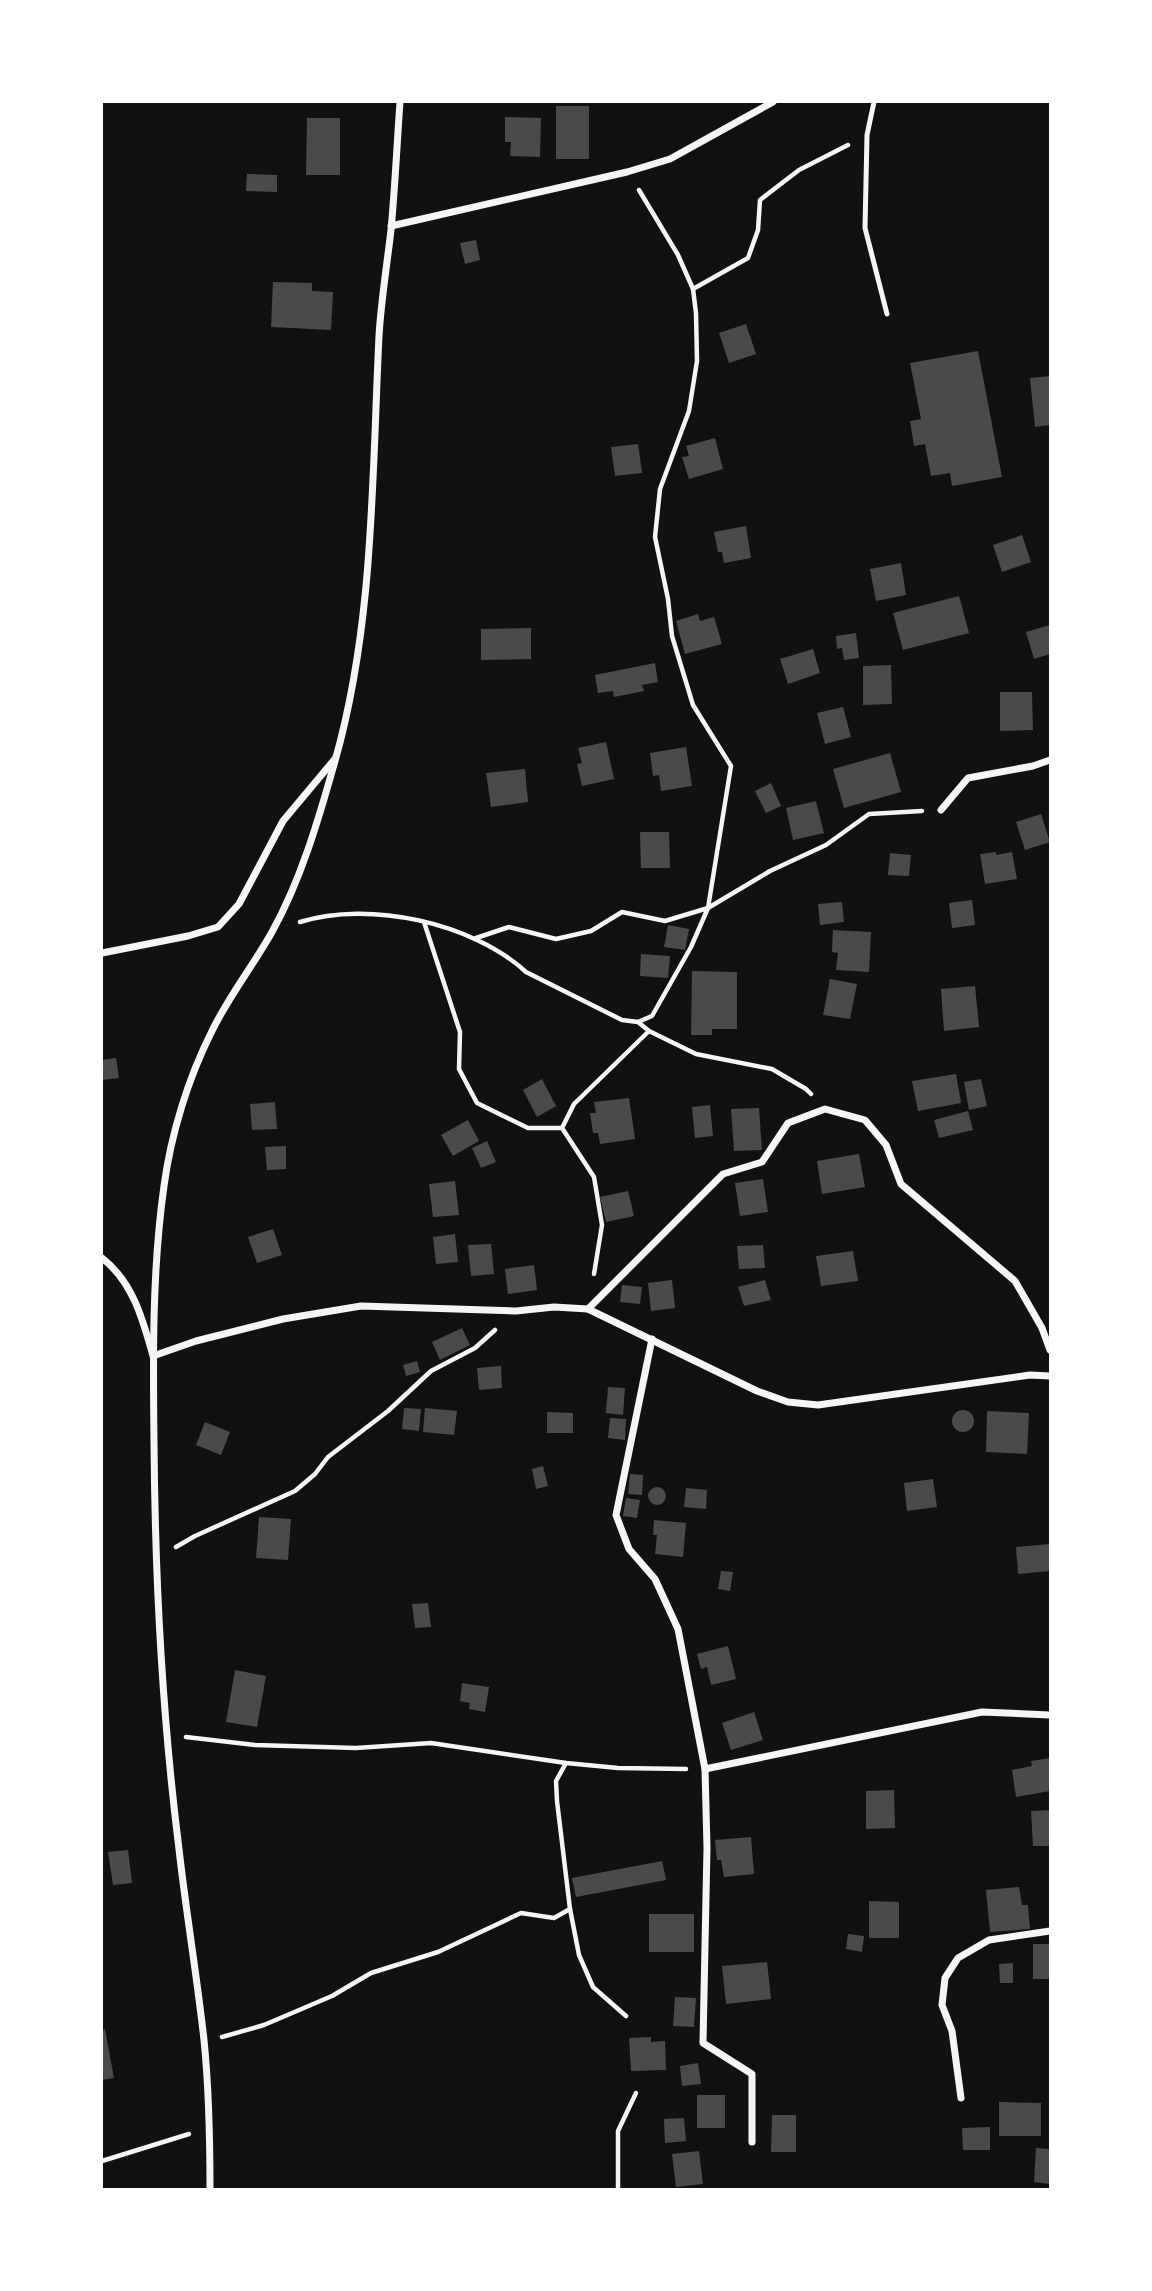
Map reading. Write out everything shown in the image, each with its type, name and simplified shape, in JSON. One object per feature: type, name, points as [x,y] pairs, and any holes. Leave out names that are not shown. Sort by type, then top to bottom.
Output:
[{"type":"street","points":[[210,2189],[210,2127],[204,2043],[178,1845],[155,1559],[153,1356],[157,1247],[164,1181],[190,1085],[210,1034],[238,984],[273,931],[311,840],[336,757],[364,608],[380,318],[391,226],[400,102]]},
{"type":"street","points":[[391,226],[627,172],[670,159],[774,102]]},
{"type":"street","points":[[102,953],[188,936],[218,927],[239,904],[283,821],[336,757]]},
{"type":"street","points":[[941,810],[968,778],[1051,760]]},
{"type":"street","points":[[588,1309],[723,1174],[762,1162],[788,1123],[825,1109],[865,1120],[886,1146],[901,1184],[1014,1281],[1042,1328],[1051,1350]]},
{"type":"street","points":[[102,1258],[113,1267],[140,1309],[153,1356]]},
{"type":"street","points":[[153,1356],[196,1341],[283,1319],[361,1306],[516,1311],[554,1307],[588,1309],[757,1391],[788,1402],[818,1405],[1030,1375],[1051,1376]]},
{"type":"street","points":[[652,1339],[616,1515],[629,1549],[655,1579],[678,1629],[705,1769],[707,1848],[703,2043],[752,2074],[752,2142]]},
{"type":"street","points":[[705,1769],[982,1712],[1051,1715]]},
{"type":"street","points":[[961,2098],[952,2031],[942,2005],[946,1978],[958,1958],[989,1940],[1051,1931]]},
{"type":"lane","points":[[874,102],[867,135],[865,228],[887,314]]},
{"type":"path","points":[[693,289],[748,258],[758,230],[760,200],[799,170],[867,135]]},
{"type":"path","points":[[273,931],[309,920],[349,914],[423,921],[476,938],[515,961],[526,972],[622,1020],[638,1021],[652,1016],[691,947],[708,908],[731,766],[693,705],[672,636],[668,599],[655,537],[660,489],[689,411],[697,362],[693,289],[678,255],[627,172]]},
{"type":"path","points":[[476,938],[509,927],[556,939],[591,931],[622,912],[665,921],[708,908],[770,871],[826,845],[869,814],[941,810]]},
{"type":"path","points":[[423,921],[460,1032],[459,1069],[477,1103],[528,1128],[562,1128]]},
{"type":"path","points":[[638,1021],[649,1031],[696,1054],[772,1069],[806,1088],[825,1109]]},
{"type":"path","points":[[562,1128],[575,1104],[649,1031]]},
{"type":"path","points":[[562,1128],[594,1177],[602,1225],[588,1309]]},
{"type":"path","points":[[155,1559],[195,1536],[295,1491],[315,1474],[328,1457],[388,1411],[431,1371],[475,1348],[516,1311]]},
{"type":"path","points":[[168,1735],[268,1746],[356,1748],[431,1743],[618,1768],[705,1769]]},
{"type":"path","points":[[566,1763],[556,1782],[570,1909],[579,1955],[593,1987],[626,2016]]},
{"type":"path","points":[[204,2043],[264,2025],[332,1996],[371,1973],[438,1952],[521,1913],[554,1918],[570,1909]]},
{"type":"path","points":[[618,2189],[618,2131],[636,2093]]},
{"type":"path","points":[[102,2161],[210,2127]]},
{"type":"building","points":[[556,106],[589,106],[589,159],[556,159]]},
{"type":"building","points":[[505,117],[541,118],[540,157],[510,156],[511,142],[505,142]]},
{"type":"building","points":[[307,118],[340,118],[340,175],[306,175]]},
{"type":"building","points":[[247,174],[277,175],[277,192],[246,191]]},
{"type":"building","points":[[476,240],[480,260],[465,264],[460,243]]},
{"type":"building","points":[[273,282],[312,283],[312,291],[333,292],[331,330],[271,327]]},
{"type":"building","points":[[746,324],[756,354],[729,363],[719,333]]},
{"type":"building","points":[[978,351],[1002,477],[952,486],[950,473],[931,476],[925,444],[914,446],[910,421],[921,419],[910,363]]},
{"type":"building","points":[[1050,376],[1050,425],[1035,427],[1030,378]]},
{"type":"building","points":[[715,438],[723,469],[689,479],[682,457],[689,456],[686,446]]},
{"type":"building","points":[[638,444],[642,473],[615,476],[611,447]]},
{"type":"building","points":[[746,526],[751,558],[724,563],[722,552],[718,552],[714,532]]},
{"type":"building","points":[[1022,535],[1031,562],[1002,572],[993,545]]},
{"type":"building","points":[[901,563],[906,595],[876,601],[870,569]]},
{"type":"building","points":[[959,596],[969,633],[903,650],[893,613]]},
{"type":"building","points":[[698,614],[700,621],[714,617],[722,644],[685,654],[676,621]]},
{"type":"building","points":[[1050,625],[1050,654],[1034,659],[1026,632]]},
{"type":"building","points":[[531,628],[531,659],[481,660],[481,629]]},
{"type":"building","points":[[856,633],[859,658],[844,660],[842,648],[837,649],[836,636]]},
{"type":"building","points":[[813,649],[820,673],[788,684],[780,659]]},
{"type":"building","points":[[655,663],[658,682],[642,685],[644,691],[614,697],[613,691],[598,693],[595,675]]},
{"type":"building","points":[[891,665],[892,704],[863,705],[863,666]]},
{"type":"building","points":[[1000,692],[1032,692],[1033,730],[1000,731]]},
{"type":"building","points":[[843,707],[851,737],[825,744],[817,713]]},
{"type":"building","points":[[606,742],[614,779],[582,786],[577,764],[582,763],[578,748]]},
{"type":"building","points":[[686,747],[692,786],[661,791],[659,775],[653,776],[650,753]]},
{"type":"building","points":[[890,753],[901,792],[844,808],[833,769]]},
{"type":"building","points":[[525,769],[528,802],[491,807],[486,773]]},
{"type":"building","points":[[771,783],[781,806],[766,813],[755,791]]},
{"type":"building","points":[[816,801],[824,833],[793,840],[786,808]]},
{"type":"building","points":[[1041,814],[1050,842],[1025,850],[1016,822]]},
{"type":"building","points":[[640,832],[669,832],[670,868],[641,868]]},
{"type":"building","points":[[996,852],[996,855],[1012,852],[1017,879],[985,884],[980,854]]},
{"type":"building","points":[[890,853],[911,855],[909,876],[888,875]]},
{"type":"building","points":[[972,900],[975,925],[952,928],[949,903]]},
{"type":"building","points":[[842,902],[844,922],[820,925],[818,904]]},
{"type":"building","points":[[668,925],[689,929],[685,950],[664,947]]},
{"type":"building","points":[[833,930],[871,932],[869,972],[836,970],[838,953],[832,952]]},
{"type":"building","points":[[641,954],[670,956],[668,978],[640,976]]},
{"type":"building","points":[[692,971],[737,972],[737,1029],[712,1029],[712,1035],[691,1035]]},
{"type":"building","points":[[830,979],[857,984],[850,1019],[823,1015]]},
{"type":"building","points":[[975,986],[979,1027],[944,1031],[941,989]]},
{"type":"building","points":[[116,1058],[119,1078],[102,1080],[102,1060]]},
{"type":"building","points":[[956,1074],[961,1103],[918,1111],[912,1081]]},
{"type":"building","points":[[542,1079],[556,1106],[537,1117],[523,1090]]},
{"type":"building","points":[[981,1079],[987,1106],[969,1110],[964,1082]]},
{"type":"building","points":[[629,1098],[635,1139],[600,1144],[598,1133],[593,1133],[590,1113],[596,1113],[594,1102]]},
{"type":"building","points":[[275,1102],[277,1129],[252,1130],[250,1104]]},
{"type":"building","points":[[710,1105],[713,1136],[695,1138],[692,1107]]},
{"type":"building","points":[[759,1108],[762,1150],[734,1151],[731,1109]]},
{"type":"building","points":[[968,1111],[973,1130],[939,1138],[934,1120]]},
{"type":"building","points":[[468,1120],[479,1141],[453,1156],[441,1135]]},
{"type":"building","points":[[487,1141],[496,1162],[481,1168],[472,1148]]},
{"type":"building","points":[[286,1146],[286,1169],[267,1170],[265,1147]]},
{"type":"building","points":[[859,1154],[865,1187],[822,1194],[817,1161]]},
{"type":"building","points":[[763,1179],[768,1212],[740,1216],[735,1183]]},
{"type":"building","points":[[455,1181],[459,1215],[433,1217],[429,1184]]},
{"type":"building","points":[[628,1191],[634,1216],[606,1222],[600,1197]]},
{"type":"building","points":[[273,1229],[282,1255],[257,1263],[248,1237]]},
{"type":"building","points":[[455,1234],[458,1262],[436,1264],[433,1237]]},
{"type":"building","points":[[491,1244],[494,1274],[471,1276],[468,1245]]},
{"type":"building","points":[[763,1245],[765,1268],[739,1269],[737,1246]]},
{"type":"building","points":[[853,1251],[858,1281],[821,1286],[816,1256]]},
{"type":"building","points":[[534,1265],[537,1290],[508,1294],[505,1269]]},
{"type":"building","points":[[672,1280],[675,1308],[651,1311],[648,1283]]},
{"type":"building","points":[[765,1280],[771,1300],[744,1306],[738,1287]]},
{"type":"building","points":[[622,1285],[642,1287],[640,1304],[620,1302]]},
{"type":"building","points":[[462,1328],[470,1345],[440,1360],[432,1342]]},
{"type":"building","points":[[417,1361],[420,1372],[406,1376],[403,1365]]},
{"type":"building","points":[[501,1366],[502,1388],[479,1390],[477,1368]]},
{"type":"building","points":[[608,1387],[625,1388],[623,1415],[606,1413]]},
{"type":"building","points":[[404,1408],[421,1409],[419,1431],[402,1429]]},
{"type":"building","points":[[425,1408],[457,1411],[454,1435],[423,1432]]},
{"type":"building","points":[[963,1410],[971,1413],[974,1421],[971,1429],[963,1432],[955,1429],[952,1421],[955,1413]]},
{"type":"building","points":[[987,1411],[1029,1413],[1027,1454],[986,1452]]},
{"type":"building","points":[[547,1412],[573,1413],[573,1433],[547,1433]]},
{"type":"building","points":[[610,1418],[626,1419],[625,1440],[608,1438]]},
{"type":"building","points":[[205,1422],[230,1432],[221,1455],[196,1445]]},
{"type":"building","points":[[543,1466],[548,1486],[536,1489],[532,1469]]},
{"type":"building","points":[[630,1474],[643,1475],[642,1495],[628,1494]]},
{"type":"building","points":[[933,1479],[937,1507],[907,1511],[904,1483]]},
{"type":"building","points":[[653,1487],[661,1487],[666,1496],[664,1503],[653,1505],[648,1500],[648,1492]]},
{"type":"building","points":[[686,1488],[707,1490],[706,1509],[684,1507]]},
{"type":"building","points":[[626,1498],[640,1500],[637,1518],[623,1516]]},
{"type":"building","points":[[259,1517],[291,1519],[288,1560],[256,1558]]},
{"type":"building","points":[[654,1520],[686,1523],[683,1557],[655,1554],[657,1535],[653,1535]]},
{"type":"building","points":[[1050,1544],[1050,1571],[1018,1574],[1016,1547]]},
{"type":"building","points":[[721,1571],[733,1572],[730,1591],[718,1589]]},
{"type":"building","points":[[428,1603],[431,1627],[415,1628],[412,1604]]},
{"type":"building","points":[[728,1646],[736,1679],[711,1685],[707,1667],[701,1669],[697,1654]]},
{"type":"building","points":[[235,1670],[266,1676],[257,1727],[226,1722]]},
{"type":"building","points":[[462,1683],[489,1687],[485,1712],[469,1709],[470,1703],[460,1701]]},
{"type":"building","points":[[754,1712],[763,1740],[731,1750],[722,1723]]},
{"type":"building","points":[[1050,1758],[1050,1791],[1016,1797],[1012,1770],[1032,1766],[1031,1761]]},
{"type":"building","points":[[894,1790],[895,1828],[866,1829],[866,1791]]},
{"type":"building","points":[[1050,1810],[1050,1846],[1033,1846],[1031,1811]]},
{"type":"building","points":[[751,1837],[754,1874],[724,1877],[721,1860],[717,1860],[715,1840]]},
{"type":"building","points":[[128,1850],[132,1883],[113,1885],[108,1852]]},
{"type":"building","points":[[662,1861],[666,1880],[576,1897],[572,1878]]},
{"type":"building","points":[[1019,1887],[1022,1905],[1028,1905],[1030,1929],[990,1932],[986,1890]]},
{"type":"building","points":[[869,1901],[899,1902],[899,1938],[869,1938]]},
{"type":"building","points":[[649,1914],[694,1914],[694,1952],[649,1952]]},
{"type":"building","points":[[848,1934],[864,1936],[862,1952],[846,1949]]},
{"type":"building","points":[[1033,1944],[1050,1944],[1050,1979],[1033,1979]]},
{"type":"building","points":[[767,1962],[771,1999],[726,2004],[722,1966]]},
{"type":"building","points":[[1013,1963],[1013,1983],[1000,1983],[999,1964]]},
{"type":"building","points":[[675,1997],[696,1998],[694,2027],[673,2026]]},
{"type":"building","points":[[105,2029],[114,2078],[102,2080],[102,2030]]},
{"type":"building","points":[[651,2037],[651,2042],[665,2041],[666,2070],[631,2071],[629,2038]]},
{"type":"building","points":[[698,2063],[701,2084],[682,2086],[680,2066]]},
{"type":"building","points":[[697,2095],[725,2095],[725,2128],[697,2128]]},
{"type":"building","points":[[999,2102],[1041,2103],[1041,2136],[999,2136]]},
{"type":"building","points":[[772,2115],[796,2115],[796,2152],[771,2152]]},
{"type":"building","points":[[684,2118],[686,2141],[665,2143],[664,2119]]},
{"type":"building","points":[[990,2127],[990,2150],[963,2150],[962,2128]]},
{"type":"building","points":[[1036,2148],[1050,2149],[1050,2184],[1034,2182]]},
{"type":"building","points":[[699,2151],[703,2184],[676,2187],[672,2154]]}]
